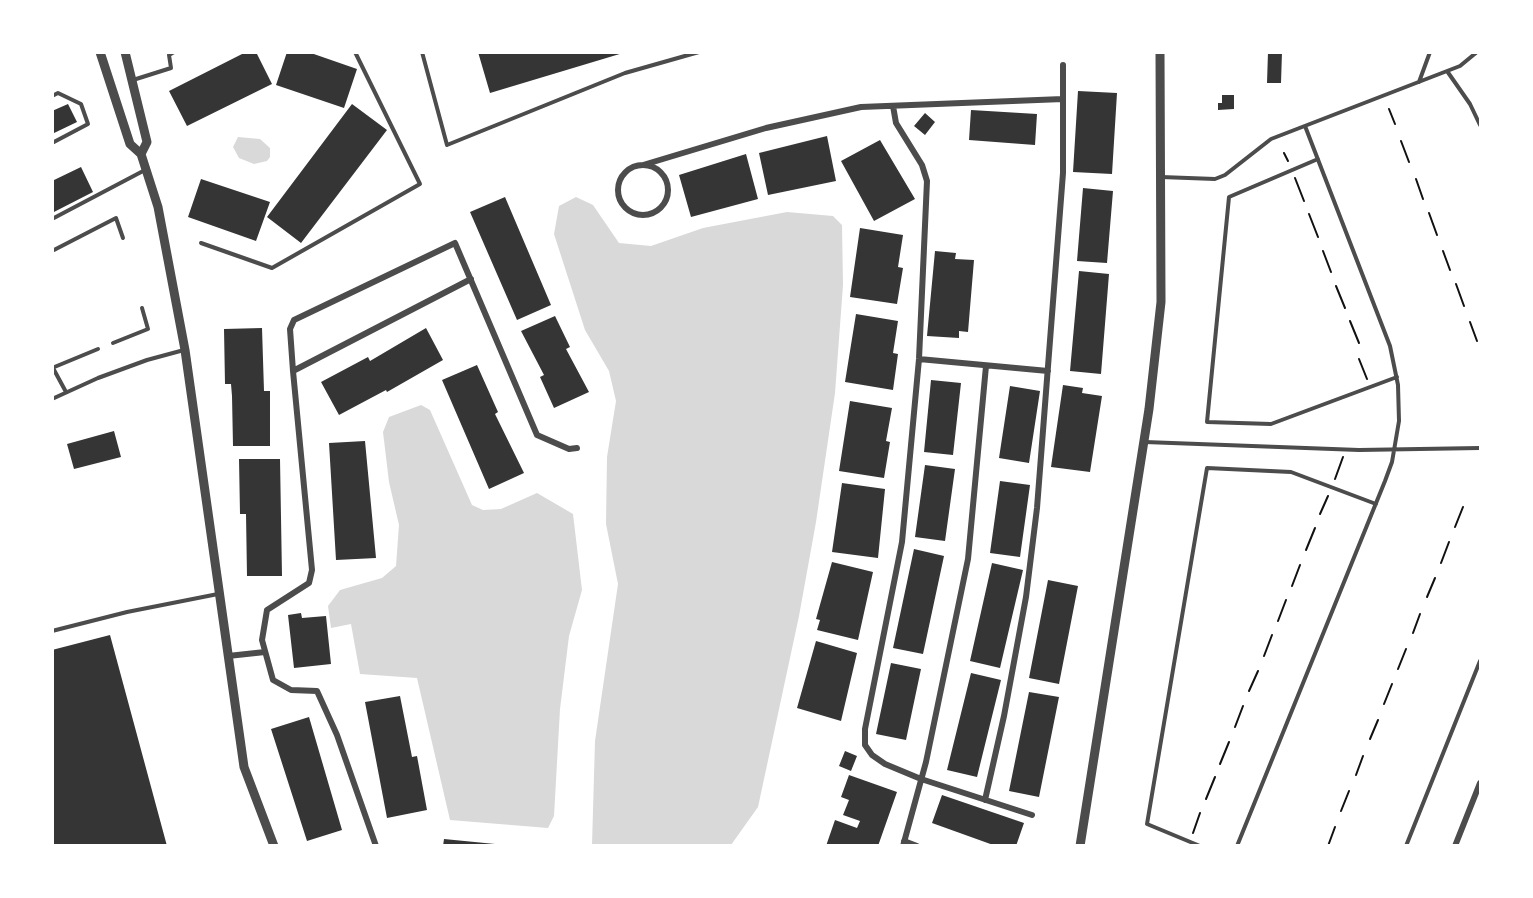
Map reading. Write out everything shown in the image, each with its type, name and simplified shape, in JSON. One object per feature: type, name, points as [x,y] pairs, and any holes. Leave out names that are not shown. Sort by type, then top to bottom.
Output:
[{"type":"street","points":[[100,52],[130,144],[141,154],[158,207],[186,350],[218,594],[244,767],[274,846]]},
{"type":"street","points":[[125,52],[147,142],[141,154]]},
{"type":"street","points":[[1080,846],[1144,442],[1161,302],[1160,52]]},
{"type":"street","points":[[985,800],[1004,716],[1026,597],[1037,508],[1063,173],[1063,65]]},
{"type":"street","points":[[643,165],[658,170],[668,183],[667,199],[663,206],[649,214],[640,214],[626,207],[618,193],[622,177],[627,171],[643,165],[766,128],[861,107],[1063,99]]},
{"type":"street","points":[[893,106],[896,123],[922,165],[927,181],[919,359],[902,542],[865,729],[866,745],[872,755],[885,764],[921,779],[1032,815]]},
{"type":"street","points":[[376,846],[337,735],[316,691],[291,690],[273,680],[262,640],[267,610],[309,583],[312,570],[293,371],[290,329],[294,320],[455,243],[537,435],[569,449],[578,448]]},
{"type":"street","points":[[293,371],[471,279]]},
{"type":"street","points":[[919,359],[1048,371]]},
{"type":"street","points":[[917,846],[903,843],[921,779],[968,559],[986,366]]},
{"type":"street","points":[[228,656],[265,652]]},
{"type":"street","points":[[1455,846],[1480,783]]},
{"type":"lane","points":[[132,80],[171,68],[169,55],[174,52]]},
{"type":"lane","points":[[201,243],[272,268],[420,184],[355,52]]},
{"type":"lane","points":[[422,52],[447,144],[625,73],[699,52]]},
{"type":"lane","points":[[1419,82],[1430,52]]},
{"type":"lane","points":[[1159,177],[1215,179],[1225,175],[1268,141],[1460,66],[1477,52]]},
{"type":"lane","points":[[1447,71],[1471,105],[1480,125]]},
{"type":"lane","points":[[52,96],[58,93],[81,104],[88,124],[52,143]]},
{"type":"lane","points":[[1237,846],[1376,504],[1394,451],[1399,421],[1397,376],[1388,342],[1305,126]]},
{"type":"lane","points":[[1318,159],[1229,197],[1208,422],[1271,424],[1397,376]]},
{"type":"lane","points":[[52,219],[146,170]]},
{"type":"lane","points":[[52,251],[116,218],[123,238]]},
{"type":"lane","points":[[113,343],[148,329],[142,308]]},
{"type":"lane","points":[[66,393],[53,368],[98,350]]},
{"type":"lane","points":[[52,399],[147,360],[186,350]]},
{"type":"lane","points":[[1144,442],[1394,451],[1480,448]]},
{"type":"lane","points":[[1200,846],[1147,824],[1207,468],[1291,472],[1376,504]]},
{"type":"lane","points":[[52,631],[127,612],[218,594]]},
{"type":"lane","points":[[1406,846],[1480,661]]},
{"type":"path","points":[[1389,109],[1395,124]]},
{"type":"path","points":[[1401,141],[1409,162]]},
{"type":"path","points":[[1284,153],[1289,164]]},
{"type":"path","points":[[1295,178],[1304,201]]},
{"type":"path","points":[[1416,179],[1423,199]]},
{"type":"path","points":[[1429,213],[1437,235]]},
{"type":"path","points":[[1309,214],[1318,237]]},
{"type":"path","points":[[1323,251],[1331,272]]},
{"type":"path","points":[[1443,251],[1450,270]]},
{"type":"path","points":[[1456,284],[1464,306]]},
{"type":"path","points":[[1336,286],[1345,308]]},
{"type":"path","points":[[1350,321],[1359,343]]},
{"type":"path","points":[[1470,322],[1478,341]]},
{"type":"path","points":[[1359,359],[1367,381]]},
{"type":"path","points":[[1335,478],[1343,458]]},
{"type":"path","points":[[1320,514],[1329,493]]},
{"type":"path","points":[[1455,527],[1463,507]]},
{"type":"path","points":[[1306,550],[1315,528]]},
{"type":"path","points":[[1441,563],[1449,542]]},
{"type":"path","points":[[1292,586],[1300,565]]},
{"type":"path","points":[[1427,597],[1435,578]]},
{"type":"path","points":[[1278,621],[1286,600]]},
{"type":"path","points":[[1413,633],[1420,614]]},
{"type":"path","points":[[1264,656],[1272,635]]},
{"type":"path","points":[[1398,669],[1406,649]]},
{"type":"path","points":[[1249,691],[1258,671]]},
{"type":"path","points":[[1384,704],[1392,684]]},
{"type":"path","points":[[1235,727],[1243,706]]},
{"type":"path","points":[[1370,739],[1378,720]]},
{"type":"path","points":[[1220,764],[1229,742]]},
{"type":"path","points":[[1356,775],[1364,756]]},
{"type":"path","points":[[1206,799],[1215,777]]},
{"type":"path","points":[[1341,811],[1349,791]]},
{"type":"path","points":[[1189,841],[1200,813]]},
{"type":"path","points":[[1328,846],[1335,827]]},
{"type":"shaded area","points":[[238,137],[260,139],[270,148],[270,157],[267,161],[254,164],[239,158],[233,147]]},
{"type":"shaded area","points":[[576,197],[593,205],[619,243],[651,246],[703,228],[787,212],[833,216],[842,225],[843,285],[835,393],[816,522],[799,616],[758,807],[731,845],[592,845],[595,741],[618,584],[606,524],[607,457],[616,401],[609,371],[585,330],[554,234],[559,206]]},
{"type":"shaded area","points":[[421,405],[430,410],[472,505],[483,510],[501,509],[537,493],[573,514],[582,590],[569,636],[560,709],[554,816],[548,828],[450,820],[417,678],[360,674],[351,624],[331,628],[328,606],[340,590],[382,578],[396,566],[399,525],[389,482],[383,432],[389,417]]},
{"type":"building","points":[[246,52],[256,52],[272,84],[187,126],[169,91]]},
{"type":"building","points":[[287,52],[308,52],[357,69],[344,108],[276,85]]},
{"type":"building","points":[[478,52],[623,52],[623,53],[490,93]]},
{"type":"building","points":[[1268,52],[1282,52],[1281,83],[1267,83]]},
{"type":"building","points":[[1078,91],[1117,93],[1112,174],[1073,172]]},
{"type":"building","points":[[1222,95],[1234,95],[1234,109],[1218,110],[1218,103],[1222,103]]},
{"type":"building","points":[[68,104],[77,122],[52,134],[52,111]]},
{"type":"building","points":[[352,104],[387,130],[301,243],[267,217]]},
{"type":"building","points":[[971,110],[1037,114],[1035,145],[969,140]]},
{"type":"building","points":[[925,113],[935,122],[925,135],[914,126]]},
{"type":"building","points":[[827,136],[836,181],[768,195],[759,153]]},
{"type":"building","points":[[880,140],[915,199],[874,221],[841,161]]},
{"type":"building","points":[[746,154],[758,199],[691,217],[679,175]]},
{"type":"building","points":[[81,167],[93,192],[52,213],[52,181]]},
{"type":"building","points":[[201,179],[270,202],[256,241],[188,217]]},
{"type":"building","points":[[1083,188],[1113,191],[1107,263],[1077,261]]},
{"type":"building","points":[[505,197],[551,305],[517,320],[470,212]]},
{"type":"building","points":[[860,228],[903,235],[898,267],[903,268],[897,304],[850,297]]},
{"type":"building","points":[[935,251],[956,253],[955,259],[974,260],[968,332],[959,331],[959,338],[927,336]]},
{"type":"building","points":[[1079,271],[1109,274],[1101,374],[1070,371]]},
{"type":"building","points":[[856,314],[898,321],[893,353],[898,354],[893,390],[845,382]]},
{"type":"building","points":[[555,316],[570,347],[566,349],[589,392],[554,408],[540,377],[544,375],[521,331]]},
{"type":"building","points":[[262,328],[264,391],[270,391],[270,446],[233,446],[231,384],[225,384],[224,329]]},
{"type":"building","points":[[426,328],[443,360],[387,392],[386,390],[339,415],[321,382],[368,357],[370,361]]},
{"type":"building","points":[[477,365],[498,412],[495,414],[524,473],[489,489],[442,380]]},
{"type":"building","points":[[931,380],[961,383],[953,455],[924,452]]},
{"type":"building","points":[[1063,385],[1083,388],[1082,393],[1102,396],[1090,472],[1051,467]]},
{"type":"building","points":[[1010,386],[1040,391],[1029,463],[999,458]]},
{"type":"building","points":[[850,401],[892,408],[886,441],[890,442],[884,478],[839,471]]},
{"type":"building","points":[[114,431],[121,457],[74,469],[67,444]]},
{"type":"building","points":[[365,441],[376,558],[336,560],[329,443]]},
{"type":"building","points":[[239,459],[280,459],[282,576],[247,576],[246,514],[240,514]]},
{"type":"building","points":[[925,465],[955,469],[945,541],[915,537]]},
{"type":"building","points":[[1000,481],[1030,485],[1020,557],[990,553]]},
{"type":"building","points":[[842,483],[885,489],[878,558],[832,552]]},
{"type":"building","points":[[914,549],[944,556],[923,654],[893,648]]},
{"type":"building","points":[[832,562],[873,572],[858,640],[817,630],[820,620],[816,619]]},
{"type":"building","points":[[992,563],[1023,570],[1000,668],[970,661]]},
{"type":"building","points":[[1048,580],[1078,586],[1059,684],[1029,678]]},
{"type":"building","points":[[301,613],[302,618],[326,616],[331,664],[294,668],[288,615]]},
{"type":"building","points":[[110,635],[167,846],[52,846],[52,650]]},
{"type":"building","points":[[816,641],[857,653],[841,721],[797,708]]},
{"type":"building","points":[[891,663],[921,669],[906,740],[876,734]]},
{"type":"building","points":[[971,673],[1001,680],[977,777],[947,770]]},
{"type":"building","points":[[1029,692],[1059,697],[1039,797],[1009,791]]},
{"type":"building","points":[[400,696],[412,757],[417,756],[427,810],[387,818],[365,702]]},
{"type":"building","points":[[309,717],[342,830],[307,841],[271,729]]},
{"type":"building","points":[[845,751],[857,756],[851,771],[839,766]]},
{"type":"building","points":[[849,775],[897,792],[878,846],[826,846],[835,820],[857,828],[860,821],[843,815],[849,800],[841,797]]},
{"type":"building","points":[[942,795],[1024,823],[1016,846],[996,846],[932,823]]},
{"type":"building","points":[[444,839],[495,844],[495,846],[443,846]]}]
